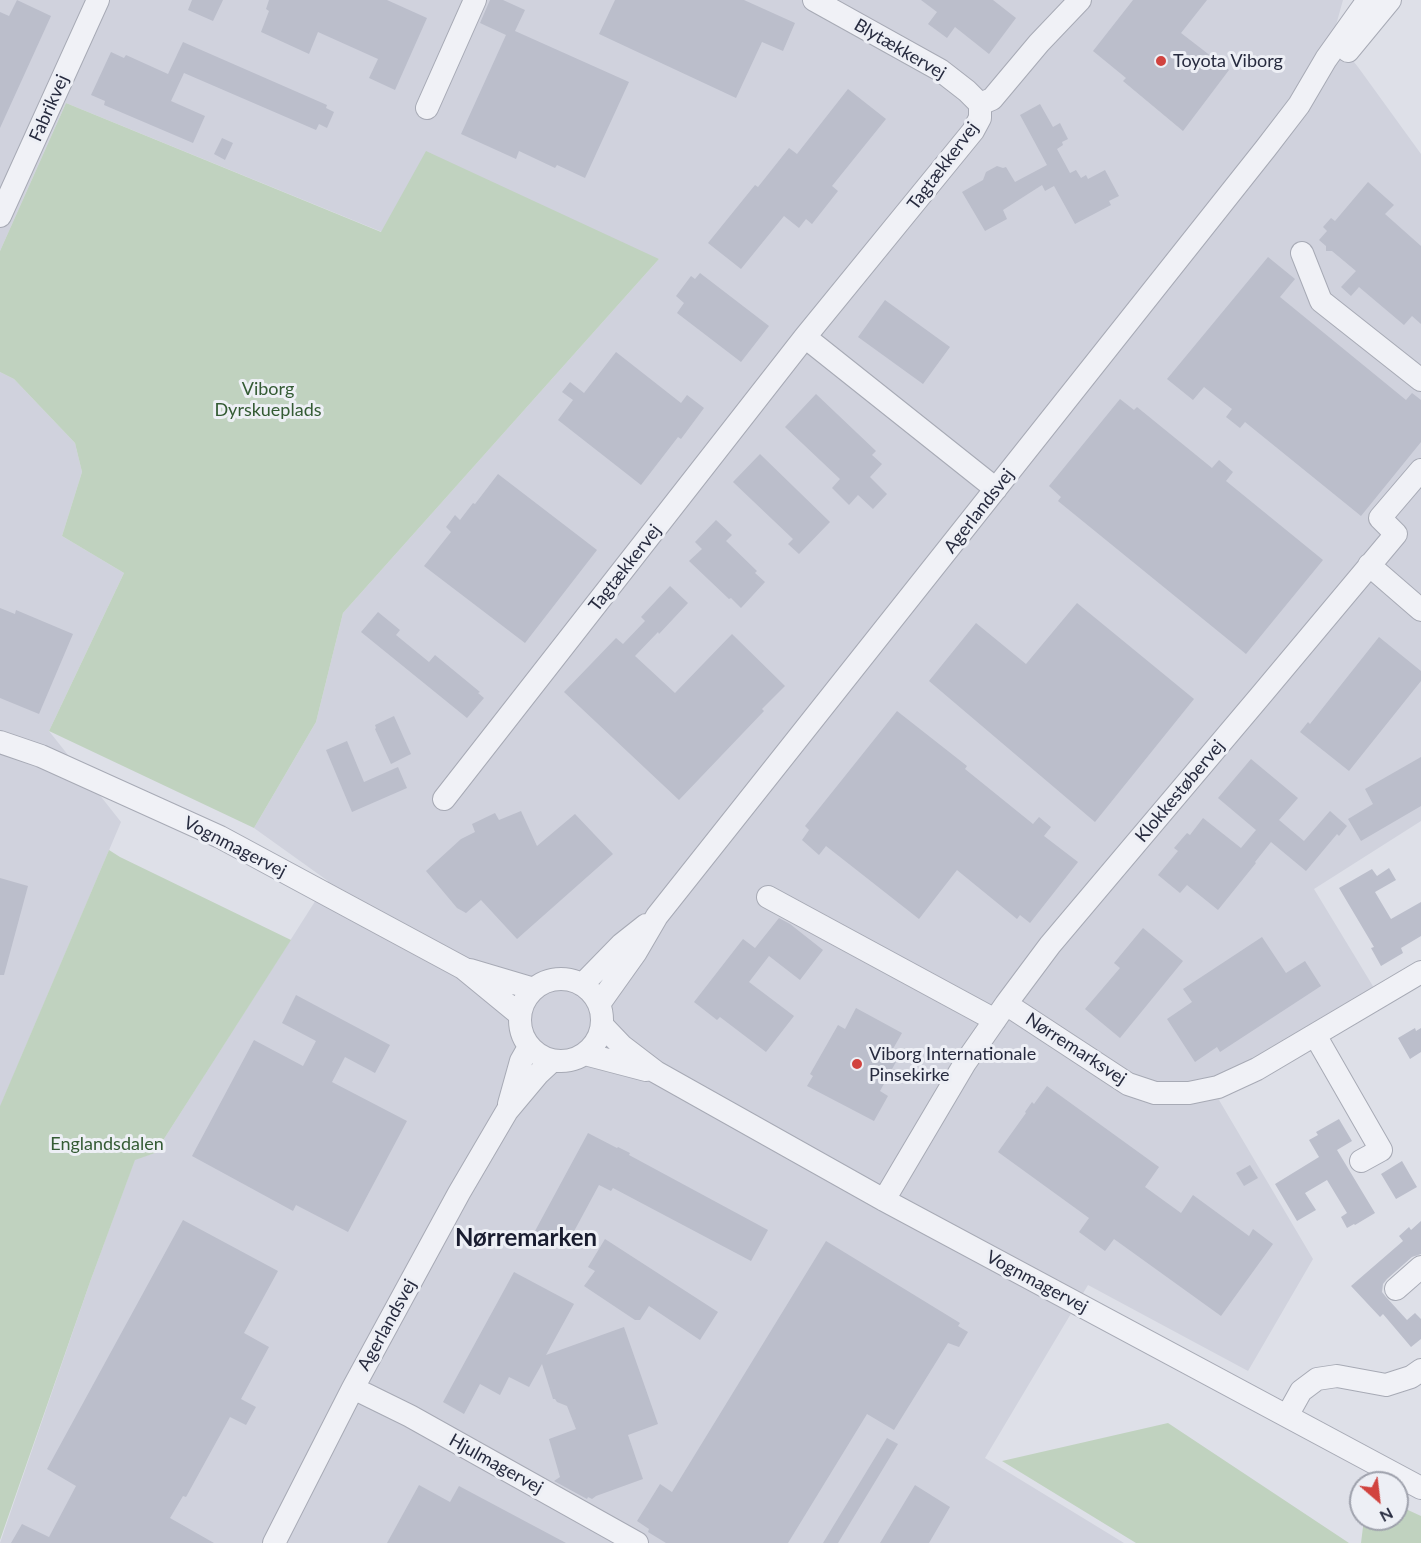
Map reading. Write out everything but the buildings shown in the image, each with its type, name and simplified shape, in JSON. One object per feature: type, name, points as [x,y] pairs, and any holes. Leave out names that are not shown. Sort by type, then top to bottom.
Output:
[{"type":"street","name":"Fabrikvej","points":[[0,216],[8,177],[98,0]]},
{"type":"street","points":[[427,108],[475,0]]},
{"type":"street","name":"Blytækkervej","points":[[814,0],[940,70],[980,104]]},
{"type":"street","name":"Tagtækkervej","points":[[444,799],[806,337],[973,131],[980,118],[980,104],[992,99],[1039,43],[1080,0]]},
{"type":"street","name":"Agerlandsvej","points":[[1299,105],[1326,59],[1368,0]]},
{"type":"street","name":"Agerlandsvej","points":[[600,1014],[657,916],[1299,105],[1335,67],[1390,0]]},
{"type":"street","points":[[1302,253],[1321,301],[1421,380]]},
{"type":"street","points":[[806,337],[996,489]]},
{"type":"street","name":"Klokkestøbervej","points":[[884,1200],[965,1063],[1000,1012],[1050,945],[1396,534],[1380,518],[1421,470]]},
{"type":"street","points":[[1369,565],[1421,610]]},
{"type":"street","name":"Vognmagervej","points":[[0,742],[41,756],[220,837],[463,968],[519,1014]]},
{"type":"street","points":[[768,897],[1000,1012]]},
{"type":"street","name":"Agerlandsvej","points":[[582,985],[622,944],[657,916]]},
{"type":"street","name":"Vognmagervej","points":[[463,968],[534,989]]},
{"type":"street","name":"Nørremarksvej","points":[[1000,1012],[1128,1084],[1155,1093],[1190,1093],[1218,1087],[1257,1069],[1421,972]]},
{"type":"street","points":[[556,979],[569,980],[582,985],[592,993],[600,1014],[599,1036],[593,1046],[576,1059],[564,1062],[552,1061],[539,1056],[529,1047],[521,1033],[519,1014],[527,996],[543,983],[556,979]]},
{"type":"street","name":"Vognmagervej","points":[[600,1014],[622,1046],[656,1072],[884,1200],[1421,1488]]},
{"type":"street","points":[[1315,1035],[1381,1150],[1361,1161]]},
{"type":"street","name":"Agerlandsvej","points":[[507,1111],[521,1061],[529,1047]]},
{"type":"street","name":"Vognmagervej","points":[[585,1054],[656,1072]]},
{"type":"street","name":"Agerlandsvej","points":[[274,1543],[353,1388],[459,1193],[507,1111],[552,1061]]},
{"type":"street","points":[[1396,1289],[1421,1267]]},
{"type":"street","points":[[1287,1416],[1301,1391],[1317,1379],[1337,1376],[1386,1385],[1410,1377],[1421,1370]]},
{"type":"street","name":"Hjulmagervej","points":[[353,1388],[410,1416],[637,1543]]},
{"type":"shaded area","points":[[0,0],[1343,0],[1333,36],[1421,154],[1421,821],[1314,889],[1385,1006],[1219,1100],[1313,1259],[1248,1371],[1088,1285],[985,1458],[1124,1543],[0,1543],[135,1159],[155,1153],[328,881],[254,828],[316,722],[343,613],[659,259],[382,232],[66,103],[0,251]]},
{"type":"shaded area","points":[[0,372],[14,379],[75,443],[82,472],[62,536],[124,573],[49,731],[121,822],[0,1107]]},
{"type":"green space","name":"Viborg Dyrskueplads","points":[[66,103],[381,232],[426,151],[659,259],[343,613],[316,722],[254,828],[49,731],[124,573],[62,536],[82,472],[75,443],[14,379],[0,372],[0,251]]},
{"type":"green space","name":"Englandsdalen","points":[[109,850],[291,940],[155,1153],[135,1160],[0,1540],[0,1106]]},
{"type":"green space","points":[[1168,1423],[1349,1543],[1136,1543],[1002,1461]]},
{"type":"green space","points":[[1409,1510],[1421,1516],[1421,1543],[1361,1543],[1362,1531],[1409,1531]]},
{"type":"place","name":"Toyota Viborg","points":[[1161,61]]},
{"type":"place","name":"Viborg Internationale Pinsekirke","points":[[857,1064]]},
{"type":"district","name":"Nørremarken","points":[[526,1238]]}]
